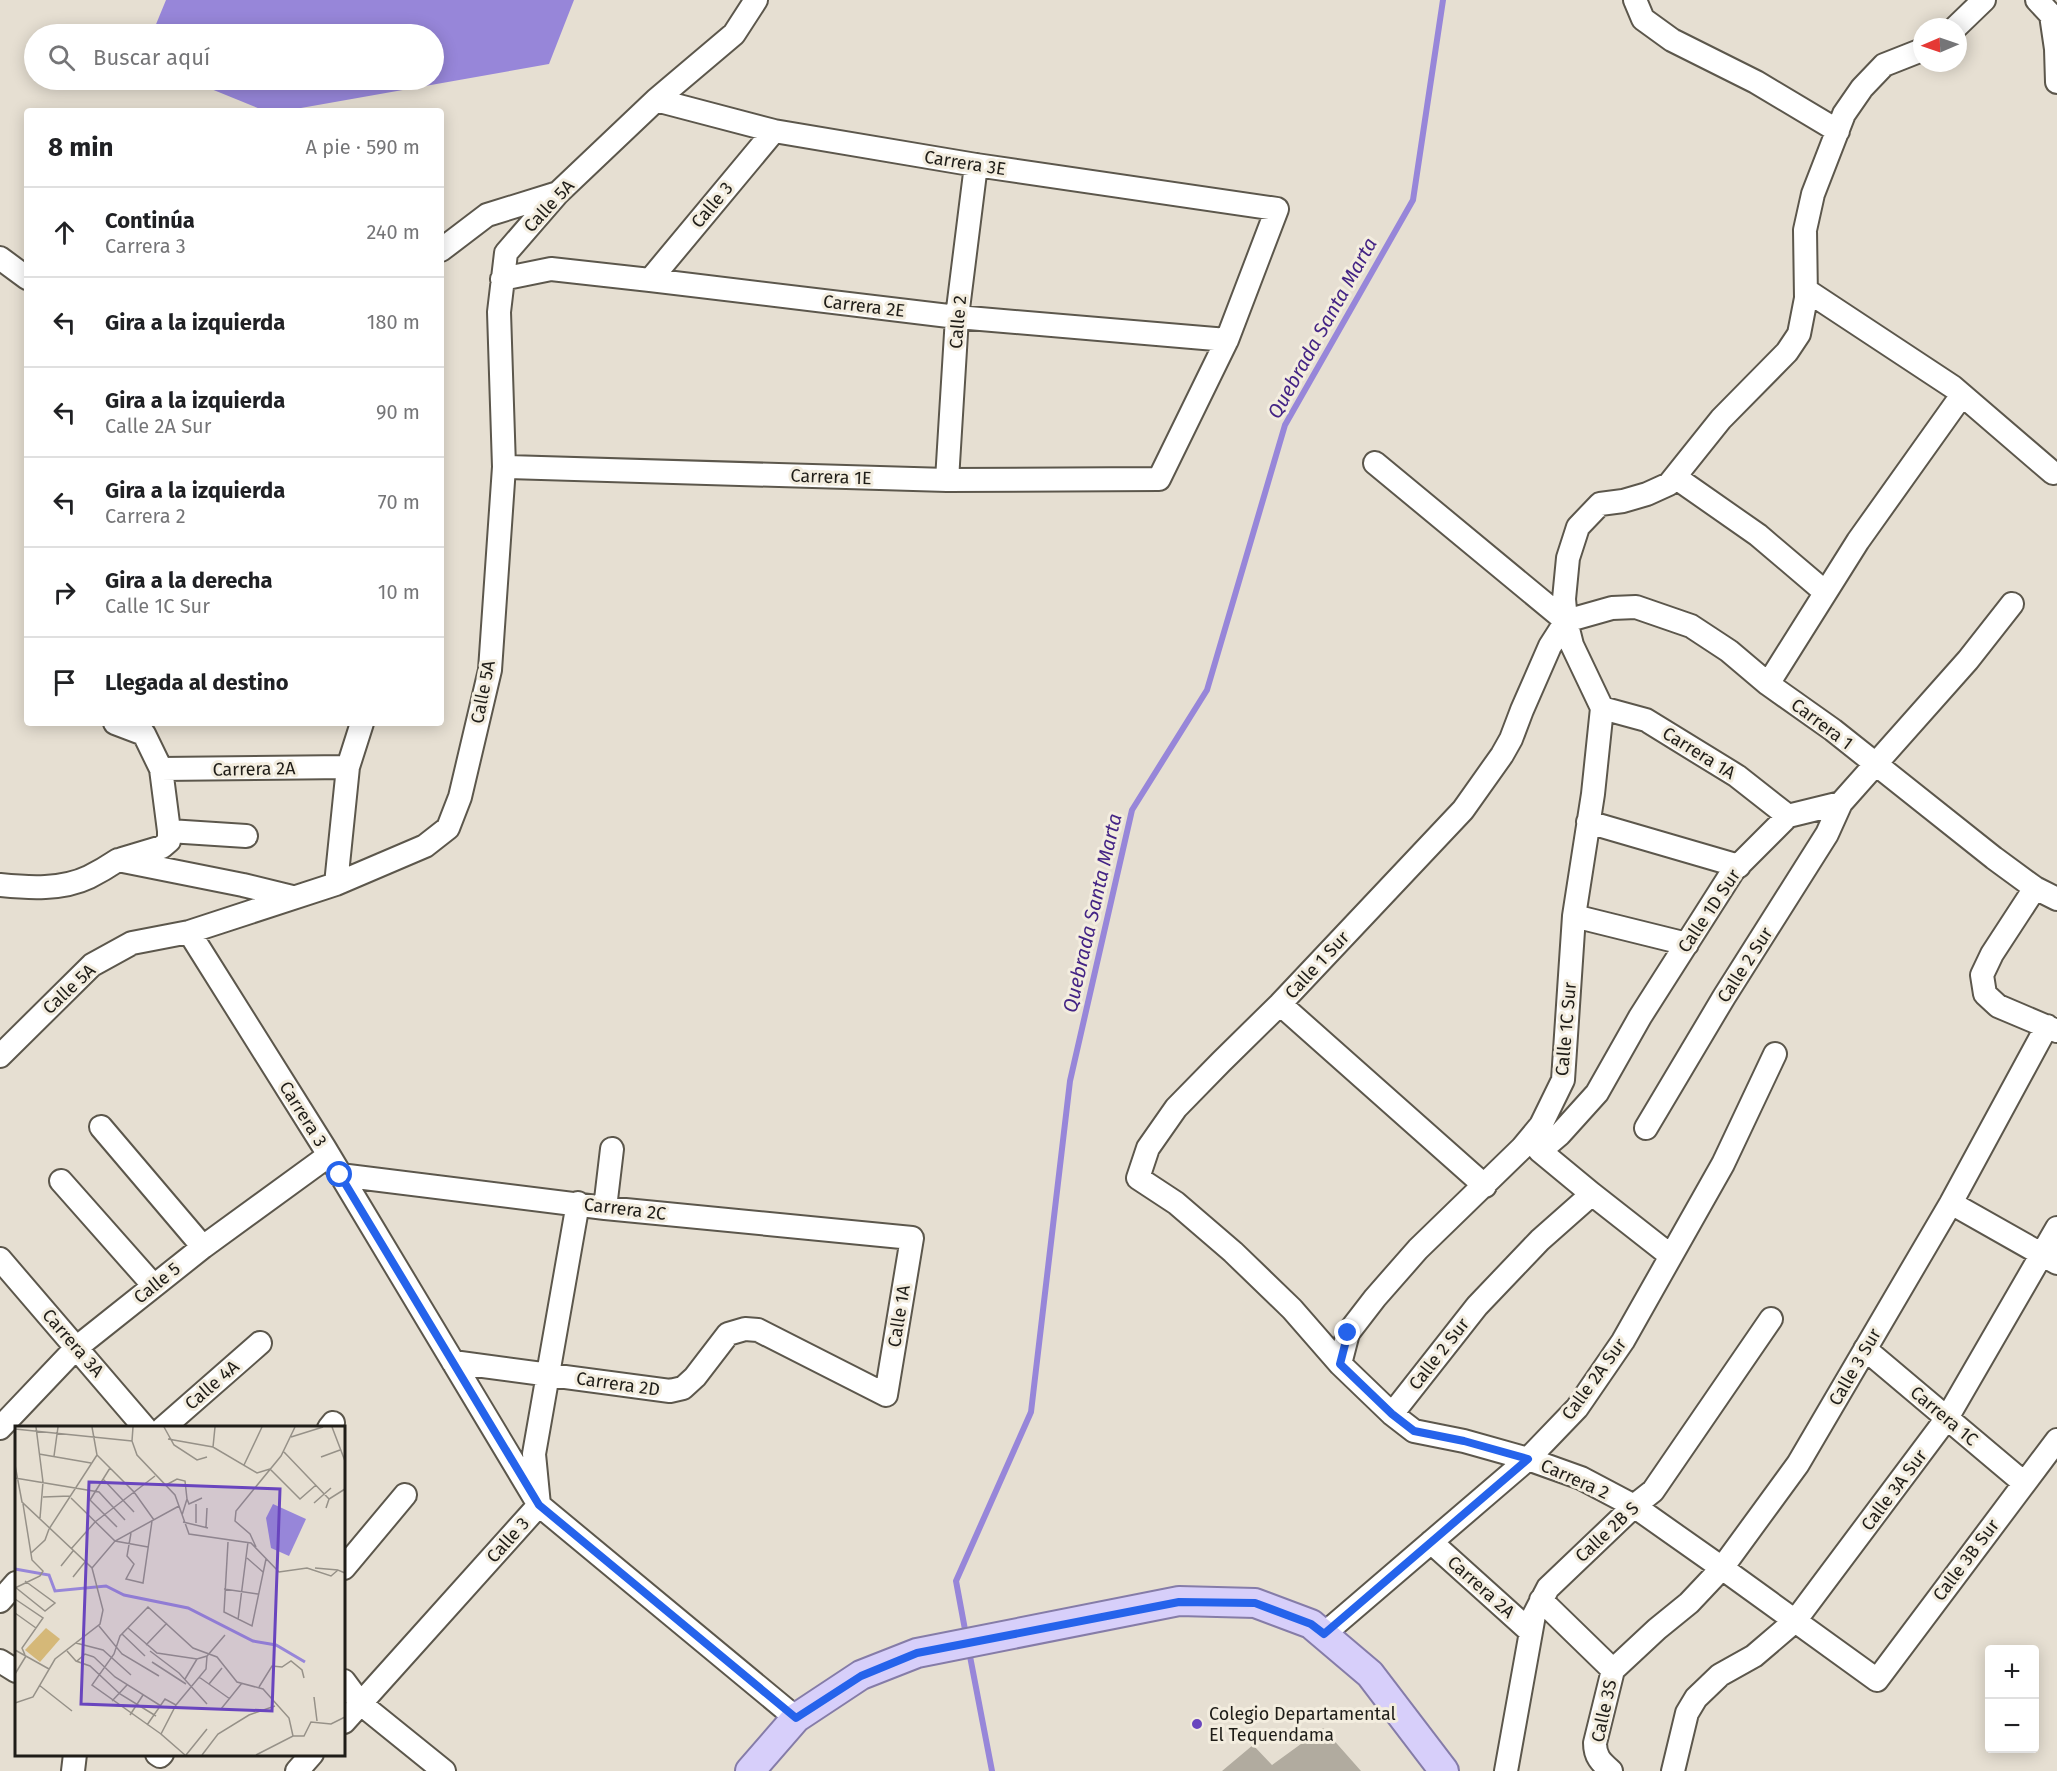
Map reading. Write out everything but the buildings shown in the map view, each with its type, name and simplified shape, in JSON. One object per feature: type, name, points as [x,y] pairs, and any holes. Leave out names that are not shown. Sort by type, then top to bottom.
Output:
[{"type":"main road","points":[[750,1771],[796,1718],[861,1676],[917,1653],[1179,1602],[1255,1603],[1311,1624],[1370,1674],[1444,1771]]},
{"type":"street","name":"Calle 5A","points":[[1,1054],[92,965],[132,943],[189,932],[336,884],[425,846],[448,828],[460,797],[490,670],[504,467],[499,312],[506,253],[558,194],[656,100],[734,34],[756,0]]},
{"type":"street","points":[[1635,0],[1643,19],[1672,40],[1756,82],[1838,131]]},
{"type":"street","points":[[1965,18],[1984,0]]},
{"type":"street","points":[[2037,0],[2051,15],[2056,49],[2057,82]]},
{"type":"street","points":[[1602,708],[1572,645],[1566,621],[1564,599],[1568,558],[1578,527],[1600,504],[1623,501],[1669,484],[1721,420],[1787,352],[1800,334],[1806,290],[1805,230],[1813,194],[1844,114],[1862,88],[1884,65],[1913,54]]},
{"type":"street","name":"Carrera 3E","points":[[656,100],[774,131],[976,165],[1277,209],[1227,340]]},
{"type":"street","name":"Calle 3","points":[[650,280],[774,131]]},
{"type":"street","name":"Calle 2","points":[[947,480],[957,317],[976,165]]},
{"type":"street","points":[[444,248],[487,215],[558,194]]},
{"type":"street","name":"Carrera 2E","points":[[502,279],[550,269],[957,317],[1227,340]]},
{"type":"street","points":[[1806,290],[1962,395],[2053,473]]},
{"type":"street","name":"Carrera 1E","points":[[504,467],[947,480],[1159,479],[1227,340]]},
{"type":"street","points":[[1768,684],[1857,542],[1962,395]]},
{"type":"street","points":[[1375,463],[1566,621]]},
{"type":"street","points":[[1675,477],[1758,535],[1825,592]]},
{"type":"street","points":[[1788,816],[1841,802],[1968,660],[2012,604]]},
{"type":"street","name":"Carrera 1","points":[[1566,621],[1612,608],[1636,607],[1691,626],[1729,651],[1768,684],[1833,730],[1994,858],[2036,888],[2057,899]]},
{"type":"street","name":"Calle 1 Sur","points":[[1138,1178],[1148,1148],[1176,1108],[1280,1004],[1463,810],[1511,739],[1521,710],[1550,646],[1566,621]]},
{"type":"street","name":"Carrera 1A","points":[[1602,708],[1646,720],[1737,776],[1788,816]]},
{"type":"street","name":"Calle 1C Sur","points":[[1340,1364],[1348,1333],[1418,1249],[1485,1186],[1535,1145],[1541,1125],[1563,1080],[1574,916],[1593,794],[1602,708]]},
{"type":"street","points":[[0,885],[51,887],[88,878],[118,860],[162,847],[169,841],[161,770],[144,734],[123,726]]},
{"type":"street","points":[[336,884],[348,767],[361,726]]},
{"type":"street","name":"Carrera 2A","points":[[161,770],[348,767]]},
{"type":"street","name":"Calle 2 Sur","points":[[1646,1128],[1724,997],[1827,834],[1841,802]]},
{"type":"street","name":"Calle 1D Sur","points":[[1535,1145],[1560,1134],[1597,1093],[1640,1017],[1733,871],[1788,816]]},
{"type":"street","points":[[1588,822],[1738,866]]},
{"type":"street","points":[[169,831],[246,836]]},
{"type":"street","points":[[118,860],[292,897]]},
{"type":"street","points":[[2036,888],[1992,954],[1982,975],[1985,994],[1998,1006],[2052,1028]]},
{"type":"street","points":[[1574,916],[1687,944]]},
{"type":"street","name":"Carrera 3","points":[[189,932],[334,1165],[539,1505],[796,1718]]},
{"type":"street","points":[[1280,1004],[1485,1186]]},
{"type":"street","name":"Calle 3 Sur","points":[[1613,1670],[1689,1603],[1722,1568],[1798,1464],[2052,1028]]},
{"type":"street","name":"Calle 2A Sur","points":[[1324,1634],[1528,1459],[1577,1408],[1623,1341],[1671,1256],[1722,1164],[1774,1054]]},
{"type":"street","points":[[101,1127],[203,1247]]},
{"type":"street","points":[[1535,1145],[1592,1194],[1671,1256]]},
{"type":"street","points":[[605,1208],[612,1149]]},
{"type":"street","name":"Carrera 2C","points":[[334,1165],[605,1208],[912,1238]]},
{"type":"street","name":"Calle 5","points":[[0,1428],[76,1348],[203,1247],[334,1165]]},
{"type":"street","name":"Carrera 2","points":[[1138,1178],[1176,1203],[1233,1252],[1292,1309],[1340,1364],[1392,1414],[1414,1431],[1464,1441],[1528,1459],[1581,1478],[1634,1506],[1877,1680]]},
{"type":"street","points":[[61,1181],[154,1286]]},
{"type":"street","name":"Calle 2 Sur","points":[[1392,1414],[1477,1306],[1540,1240],[1592,1194]]},
{"type":"street","name":"Calle 3","points":[[345,1721],[539,1505],[534,1454],[578,1203]]},
{"type":"street","points":[[1951,1203],[2050,1259]]},
{"type":"street","name":"Calle 3A Sur","points":[[1674,1771],[1686,1713],[1696,1698],[1720,1675],[1754,1656],[1795,1621],[1947,1418],[2050,1259],[2057,1228]]},
{"type":"street","name":"Calle 1A","points":[[886,1395],[912,1238]]},
{"type":"street","name":"Carrera 3A","points":[[0,1259],[143,1426]]},
{"type":"street","name":"Calle 2B S","points":[[1506,1771],[1534,1615],[1548,1588],[1634,1506],[1653,1491],[1771,1319]]},
{"type":"street","name":"Carrera 2D","points":[[453,1362],[670,1391],[683,1388],[695,1377],[728,1334],[745,1329],[758,1330],[886,1395]]},
{"type":"street","name":"Calle 4A","points":[[165,1426],[260,1343]]},
{"type":"street","name":"Carrera 1C","points":[[1865,1349],[2024,1483]]},
{"type":"street","name":"Calle 3B Sur","points":[[1877,1680],[2057,1440]]},
{"type":"street","points":[[345,1567],[405,1495]]},
{"type":"street","name":"Carrera 2A","points":[[1431,1542],[1531,1632]]},
{"type":"street","points":[[0,1601],[15,1584]]},
{"type":"street","name":"Carrera 2A","points":[[1541,1600],[1613,1670]]},
{"type":"street","points":[[0,1661],[15,1670]]},
{"type":"street","name":"Calle 3S","points":[[1611,1771],[1598,1759],[1595,1743],[1613,1670]]},
{"type":"street","points":[[345,1682],[361,1704],[444,1771]]},
{"type":"street","points":[[73,1771],[75,1756]]},
{"type":"street","points":[[297,1771],[311,1756]]},
{"type":"shaded area","points":[[166,0],[574,0],[549,64],[444,83],[444,24],[156,24]]},
{"type":"shaded area","points":[[214,90],[402,90],[301,108],[258,108]]},
{"type":"waterway","name":"Quebrada Santa Marta","points":[[966,1635],[956,1581],[1031,1412],[1070,1081],[1132,810],[1207,690],[1285,425],[1413,200],[1443,0]]},
{"type":"waterway","name":"Quebrada Santa Marta","points":[[969,1651],[992,1771]]},
{"type":"place","name":"Colegio Departamental El Tequendama","points":[[1197,1724]]},
{"type":"route","points":[[340,1175],[539,1505],[796,1718],[861,1676],[917,1653],[1179,1602],[1255,1603],[1311,1624],[1324,1634],[1528,1459],[1464,1441],[1414,1431],[1392,1414],[1340,1364],[1348,1333]]}]
